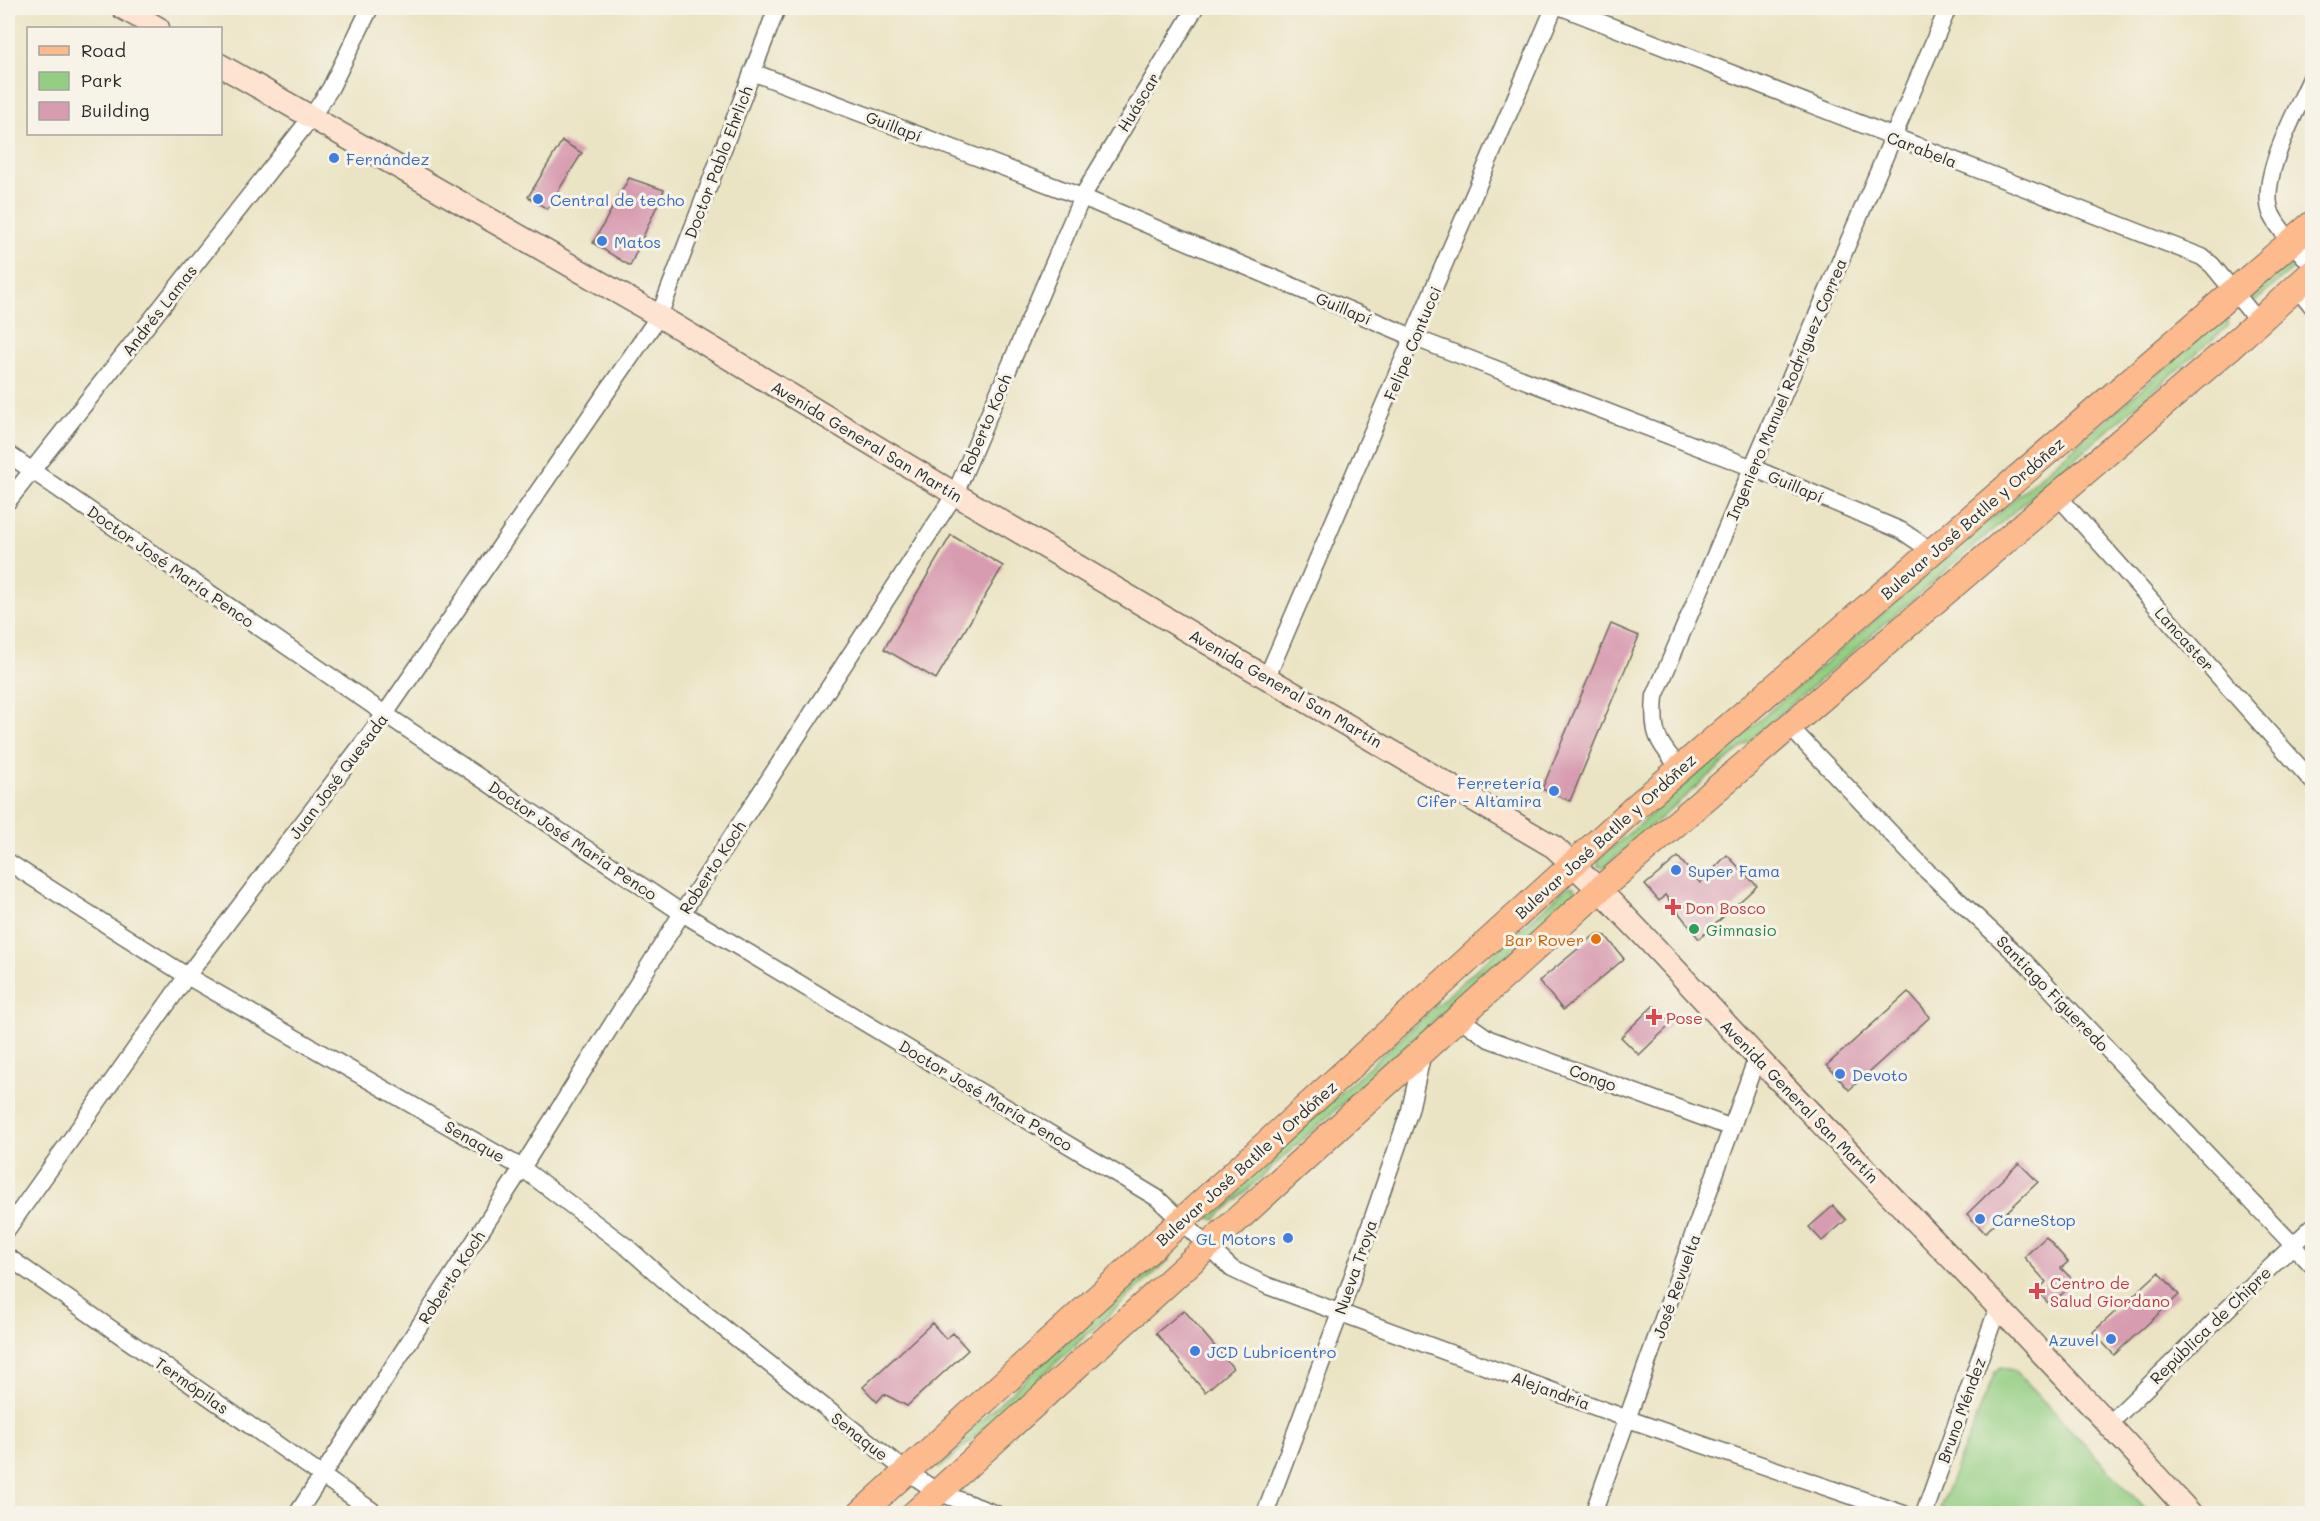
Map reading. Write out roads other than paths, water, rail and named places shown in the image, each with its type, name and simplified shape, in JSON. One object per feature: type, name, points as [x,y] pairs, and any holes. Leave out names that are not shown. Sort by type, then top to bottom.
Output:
[{"type":"main road","points":[[123,8],[156,27]]},
{"type":"main road","name":"Avenida General San Martín","points":[[222,67],[659,316],[955,494],[1541,838],[1600,889],[1757,1057],[2109,1424],[2191,1514]]},
{"type":"main road","name":"Bulevar José Batlle y Ordóñez","points":[[860,1514],[1680,768],[2313,224]]},
{"type":"main road","points":[[915,1514],[935,1503],[1208,1247],[1600,889],[2258,321],[2307,289]]},
{"type":"street","name":"Andrés Lamas","points":[[8,501],[310,119],[330,89],[370,8]]},
{"type":"street","name":"Doctor Pablo Ehrlich","points":[[659,316],[777,8]]},
{"type":"street","name":"Huáscar","points":[[1082,197],[1195,8]]},
{"type":"street","name":"Felipe Contucci","points":[[1267,677],[1415,338],[1554,8]]},
{"type":"street","name":"Carabela","points":[[1564,8],[2202,257],[2212,265],[2258,321]]},
{"type":"street","name":"Ingeniero Manuel Rodríguez Correa","points":[[1680,768],[1659,743],[1653,724],[1655,696],[1948,8]]},
{"type":"street","name":"Guillapí","points":[[752,72],[1082,197],[1415,338],[1753,468],[1902,531],[1933,552]]},
{"type":"street","points":[[2313,76],[2270,176],[2267,201],[2272,215],[2313,265]]},
{"type":"street","name":"Roberto Koch","points":[[297,1514],[522,1168],[682,913],[955,494],[1082,197]]},
{"type":"street","name":"Juan José Quesada","points":[[8,1228],[188,976],[385,714],[659,316]]},
{"type":"street","name":"Doctor José María Penco","points":[[8,454],[385,714],[682,913],[1157,1198],[1208,1247]]},
{"type":"street","name":"Lancaster","points":[[2058,496],[2313,781]]},
{"type":"street","name":"Santiago Figueredo","points":[[1789,726],[1927,871],[2025,962],[2313,1265]]},
{"type":"street","name":"Senaque","points":[[8,862],[188,976],[522,1168],[628,1248],[679,1293],[906,1472],[935,1503],[996,1514]]},
{"type":"street","name":"Congo","points":[[1459,1018],[1489,1039],[1732,1128]]},
{"type":"street","name":"Nueva Troya","points":[[1265,1514],[1340,1313],[1410,1110],[1423,1052]]},
{"type":"street","name":"José Revuelta","points":[[1593,1514],[1757,1057]]},
{"type":"street","name":"República de Chipre","points":[[2109,1424],[2292,1244],[2313,1227]]},
{"type":"street","name":"Alejandría","points":[[1208,1247],[1232,1269],[1340,1313],[1628,1419],[1904,1514]]},
{"type":"street","name":"Termópilas","points":[[8,1257],[376,1514]]},
{"type":"street","name":"Bruno Méndez","points":[[1924,1514],[1998,1307]]},
{"type":"place","name":"Fernández","points":[[334,158]]},
{"type":"place","name":"Central de techo","points":[[538,199]]},
{"type":"place","name":"Matos","points":[[602,241]]},
{"type":"place","name":"Ferretería Cifer - Altamira","points":[[1554,791]]},
{"type":"place","name":"Super Fama","points":[[1676,870]]},
{"type":"place","name":"Don Bosco","points":[[1673,907]]},
{"type":"place","name":"Gimnasio","points":[[1694,929]]},
{"type":"place","name":"Bar Rover","points":[[1596,939]]},
{"type":"place","name":"Pose","points":[[1654,1017]]},
{"type":"place","name":"Devoto","points":[[1840,1074]]},
{"type":"place","name":"CarneStop","points":[[1980,1219]]},
{"type":"place","name":"GL Motors","points":[[1288,1238]]},
{"type":"place","name":"Centro de Salud Giordano","points":[[2037,1291]]},
{"type":"place","name":"Azuvel","points":[[2111,1339]]},
{"type":"place","name":"JCD Lubricentro","points":[[1195,1351]]}]
